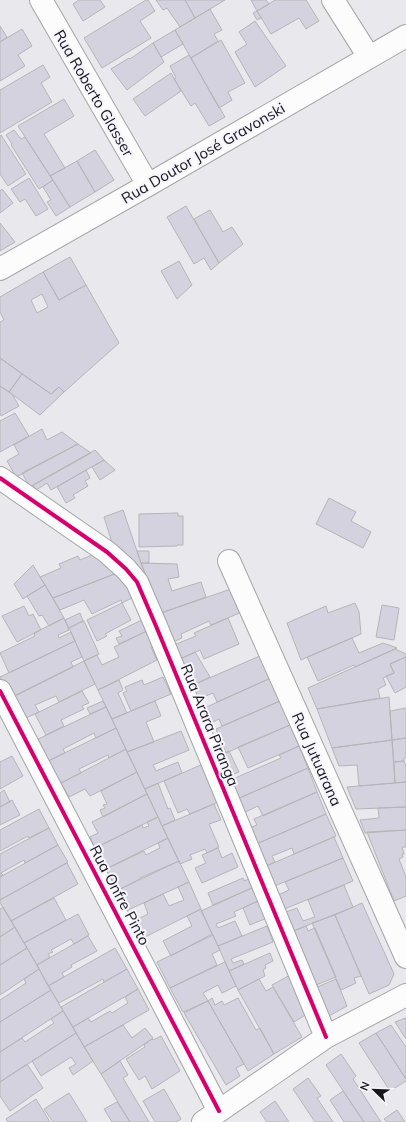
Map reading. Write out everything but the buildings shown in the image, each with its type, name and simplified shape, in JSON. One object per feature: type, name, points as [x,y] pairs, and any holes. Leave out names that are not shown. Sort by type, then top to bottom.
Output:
[{"type":"street","name":"Rua Roberto Glasser","points":[[41,0],[148,185]]},
{"type":"street","points":[[333,0],[369,57]]},
{"type":"street","name":"Rua Doutor José Gravonski","points":[[0,269],[406,36]]},
{"type":"street","name":"Rua Arara Piranga","points":[[0,478],[107,552],[126,569],[137,582],[326,1037]]},
{"type":"street","name":"Rua Jutuarana","points":[[229,561],[406,958]]},
{"type":"street","name":"Rua Onfre Pinto","points":[[0,691],[211,1116]]},
{"type":"street","points":[[211,1116],[326,1037],[406,995]]},
{"type":"cycle path","points":[[0,478],[107,552],[126,569],[137,582],[326,1037]]},
{"type":"cycle path","points":[[0,691],[219,1111]]}]
